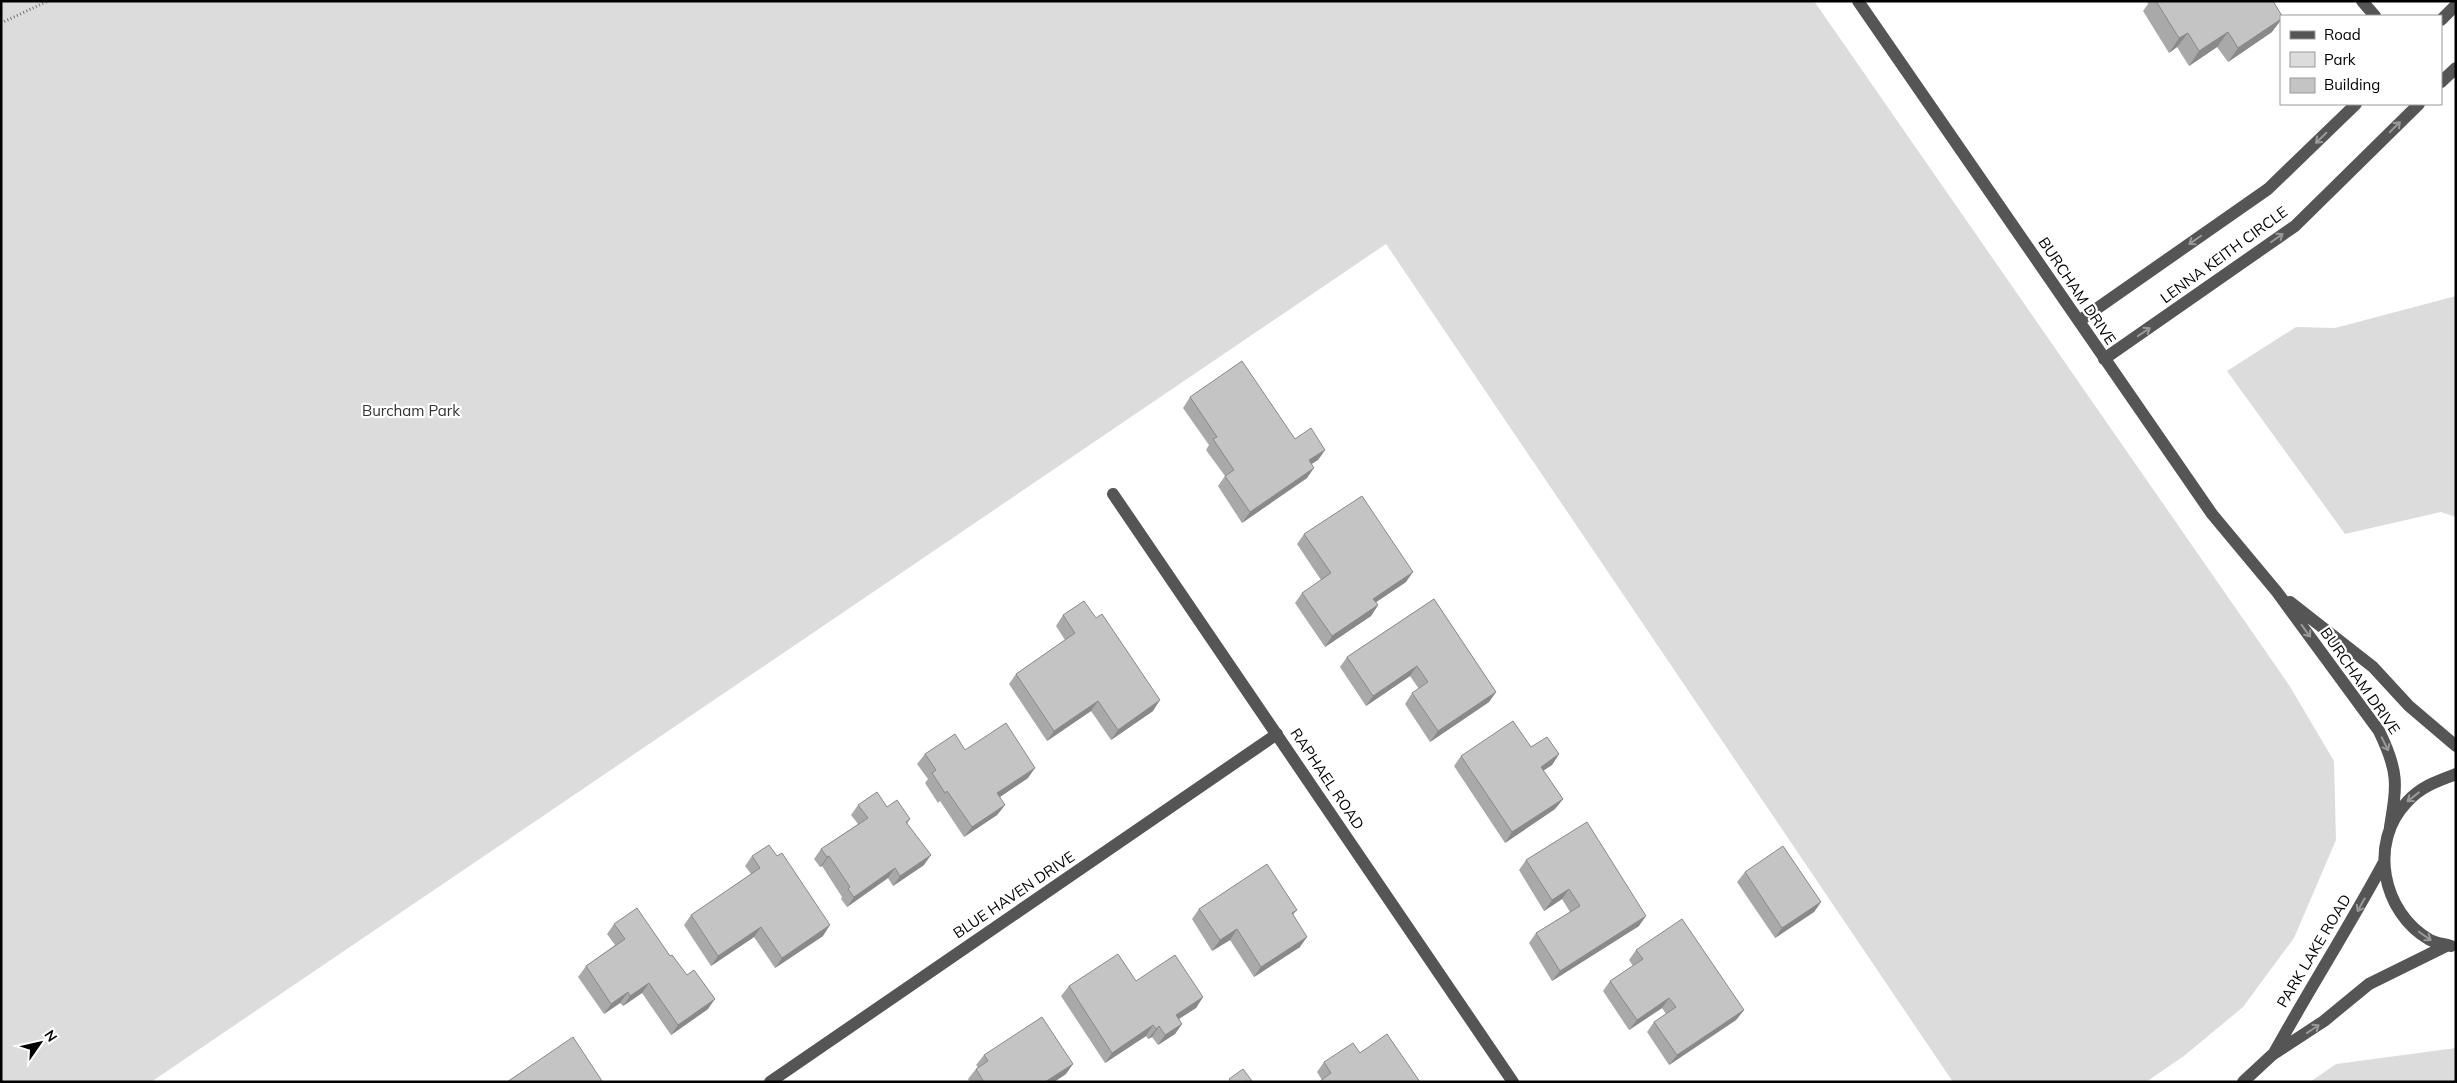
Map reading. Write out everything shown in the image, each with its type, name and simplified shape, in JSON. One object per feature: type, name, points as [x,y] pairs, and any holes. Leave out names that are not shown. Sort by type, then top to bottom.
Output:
[{"type":"street","name":"BURCHAM DRIVE","points":[[1858,1],[2212,514],[2277,592],[2379,732],[2392,757],[2396,786],[2384,862]]},
{"type":"street","points":[[2362,1],[2375,15]]},
{"type":"street","points":[[2442,19],[2456,5]]},
{"type":"street","points":[[2442,81],[2456,68]]},
{"type":"street","name":"LENNA KEITH CIRCLE","points":[[2079,322],[2268,189],[2355,105]]},
{"type":"street","name":"LENNA KEITH CIRCLE","points":[[2104,359],[2296,226],[2418,105]]},
{"type":"street","name":"RAPHAEL ROAD","points":[[1113,494],[1513,1082]]},
{"type":"street","name":"BURCHAM DRIVE","points":[[2277,592],[2373,667],[2410,706],[2456,746]]},
{"type":"street","name":"BLUE HAVEN DRIVE","points":[[770,1082],[1277,734]]},
{"type":"street","points":[[2390,827],[2406,802],[2429,784],[2456,774]]},
{"type":"street","points":[[2384,862],[2387,886],[2396,907],[2411,926],[2430,940],[2452,946]]},
{"type":"street","name":"PARK LAKE ROAD","points":[[2272,1056],[2302,1002],[2334,953],[2384,862]]},
{"type":"street","name":"PARK LAKE ROAD","points":[[2242,1082],[2272,1056],[2324,1021],[2369,984],[2452,946]]},
{"type":"path","points":[[1,23],[48,1]]},
{"type":"green space","name":"Burcham Park","points":[[1,1],[1814,1],[2289,685],[2334,761],[2336,840],[2294,938],[2243,1007],[2184,1056],[2146,1082],[1953,1082],[1386,244],[151,1082],[1,1082]]},
{"type":"green space","points":[[2456,296],[2456,517],[2441,512],[2345,534],[2227,371],[2296,327],[2335,328]]},
{"type":"green space","points":[[2456,1048],[2456,1082],[2310,1082],[2336,1064]]},
{"type":"building","points":[[2156,1],[2273,1],[2281,15],[2280,20],[2238,48],[2228,32],[2199,51],[2188,33],[2179,38]]},
{"type":"building","points":[[1242,361],[1295,439],[1311,428],[1325,450],[1309,460],[1314,468],[1250,512],[1225,476],[1234,470],[1213,439],[1217,437],[1190,397]]},
{"type":"building","points":[[1362,496],[1413,572],[1373,599],[1378,605],[1332,636],[1302,593],[1331,573],[1304,534]]},
{"type":"building","points":[[1434,599],[1496,692],[1438,731],[1412,693],[1428,682],[1417,666],[1373,696],[1347,657]]},
{"type":"building","points":[[1084,601],[1096,618],[1102,614],[1160,700],[1118,730],[1098,701],[1054,731],[1016,674],[1075,633],[1063,615]]},
{"type":"building","points":[[1513,721],[1531,747],[1547,737],[1559,754],[1541,767],[1563,799],[1512,832],[1461,756]]},
{"type":"building","points":[[1006,723],[1035,768],[997,793],[1005,805],[972,827],[932,773],[936,770],[925,754],[955,734],[965,750]]},
{"type":"building","points":[[877,792],[887,807],[897,800],[910,819],[906,822],[931,855],[900,876],[895,868],[854,897],[848,889],[850,887],[829,856],[827,857],[821,849],[868,818],[858,805]]},
{"type":"building","points":[[1587,822],[1646,916],[1560,971],[1536,933],[1580,906],[1569,889],[1552,900],[1526,860]]},
{"type":"building","points":[[769,845],[777,856],[782,853],[830,925],[782,958],[761,927],[718,956],[691,915],[760,868],[752,856]]},
{"type":"building","points":[[1783,846],[1821,902],[1782,928],[1745,872]]},
{"type":"building","points":[[1267,864],[1297,910],[1292,913],[1307,937],[1261,967],[1237,929],[1220,940],[1199,909]]},
{"type":"building","points":[[637,908],[670,956],[672,955],[687,975],[694,970],[715,999],[678,1025],[649,983],[630,996],[628,992],[611,1004],[586,966],[625,939],[614,924]]},
{"type":"building","points":[[1682,919],[1744,1010],[1677,1055],[1654,1022],[1676,1007],[1669,998],[1637,1020],[1610,981],[1643,959],[1636,950]]},
{"type":"building","points":[[1118,954],[1136,981],[1175,955],[1203,997],[1176,1015],[1182,1024],[1165,1035],[1159,1026],[1156,1029],[1153,1025],[1112,1053],[1069,986]]},
{"type":"building","points":[[1042,1017],[1073,1064],[1045,1082],[984,1082],[976,1069],[988,1061],[984,1055]]},
{"type":"building","points":[[1387,1034],[1420,1082],[1319,1082],[1331,1073],[1324,1062],[1353,1043],[1360,1053]]},
{"type":"building","points":[[573,1037],[602,1081],[507,1082]]},
{"type":"building","points":[[1243,1069],[1252,1081],[1231,1082],[1229,1079]]}]
